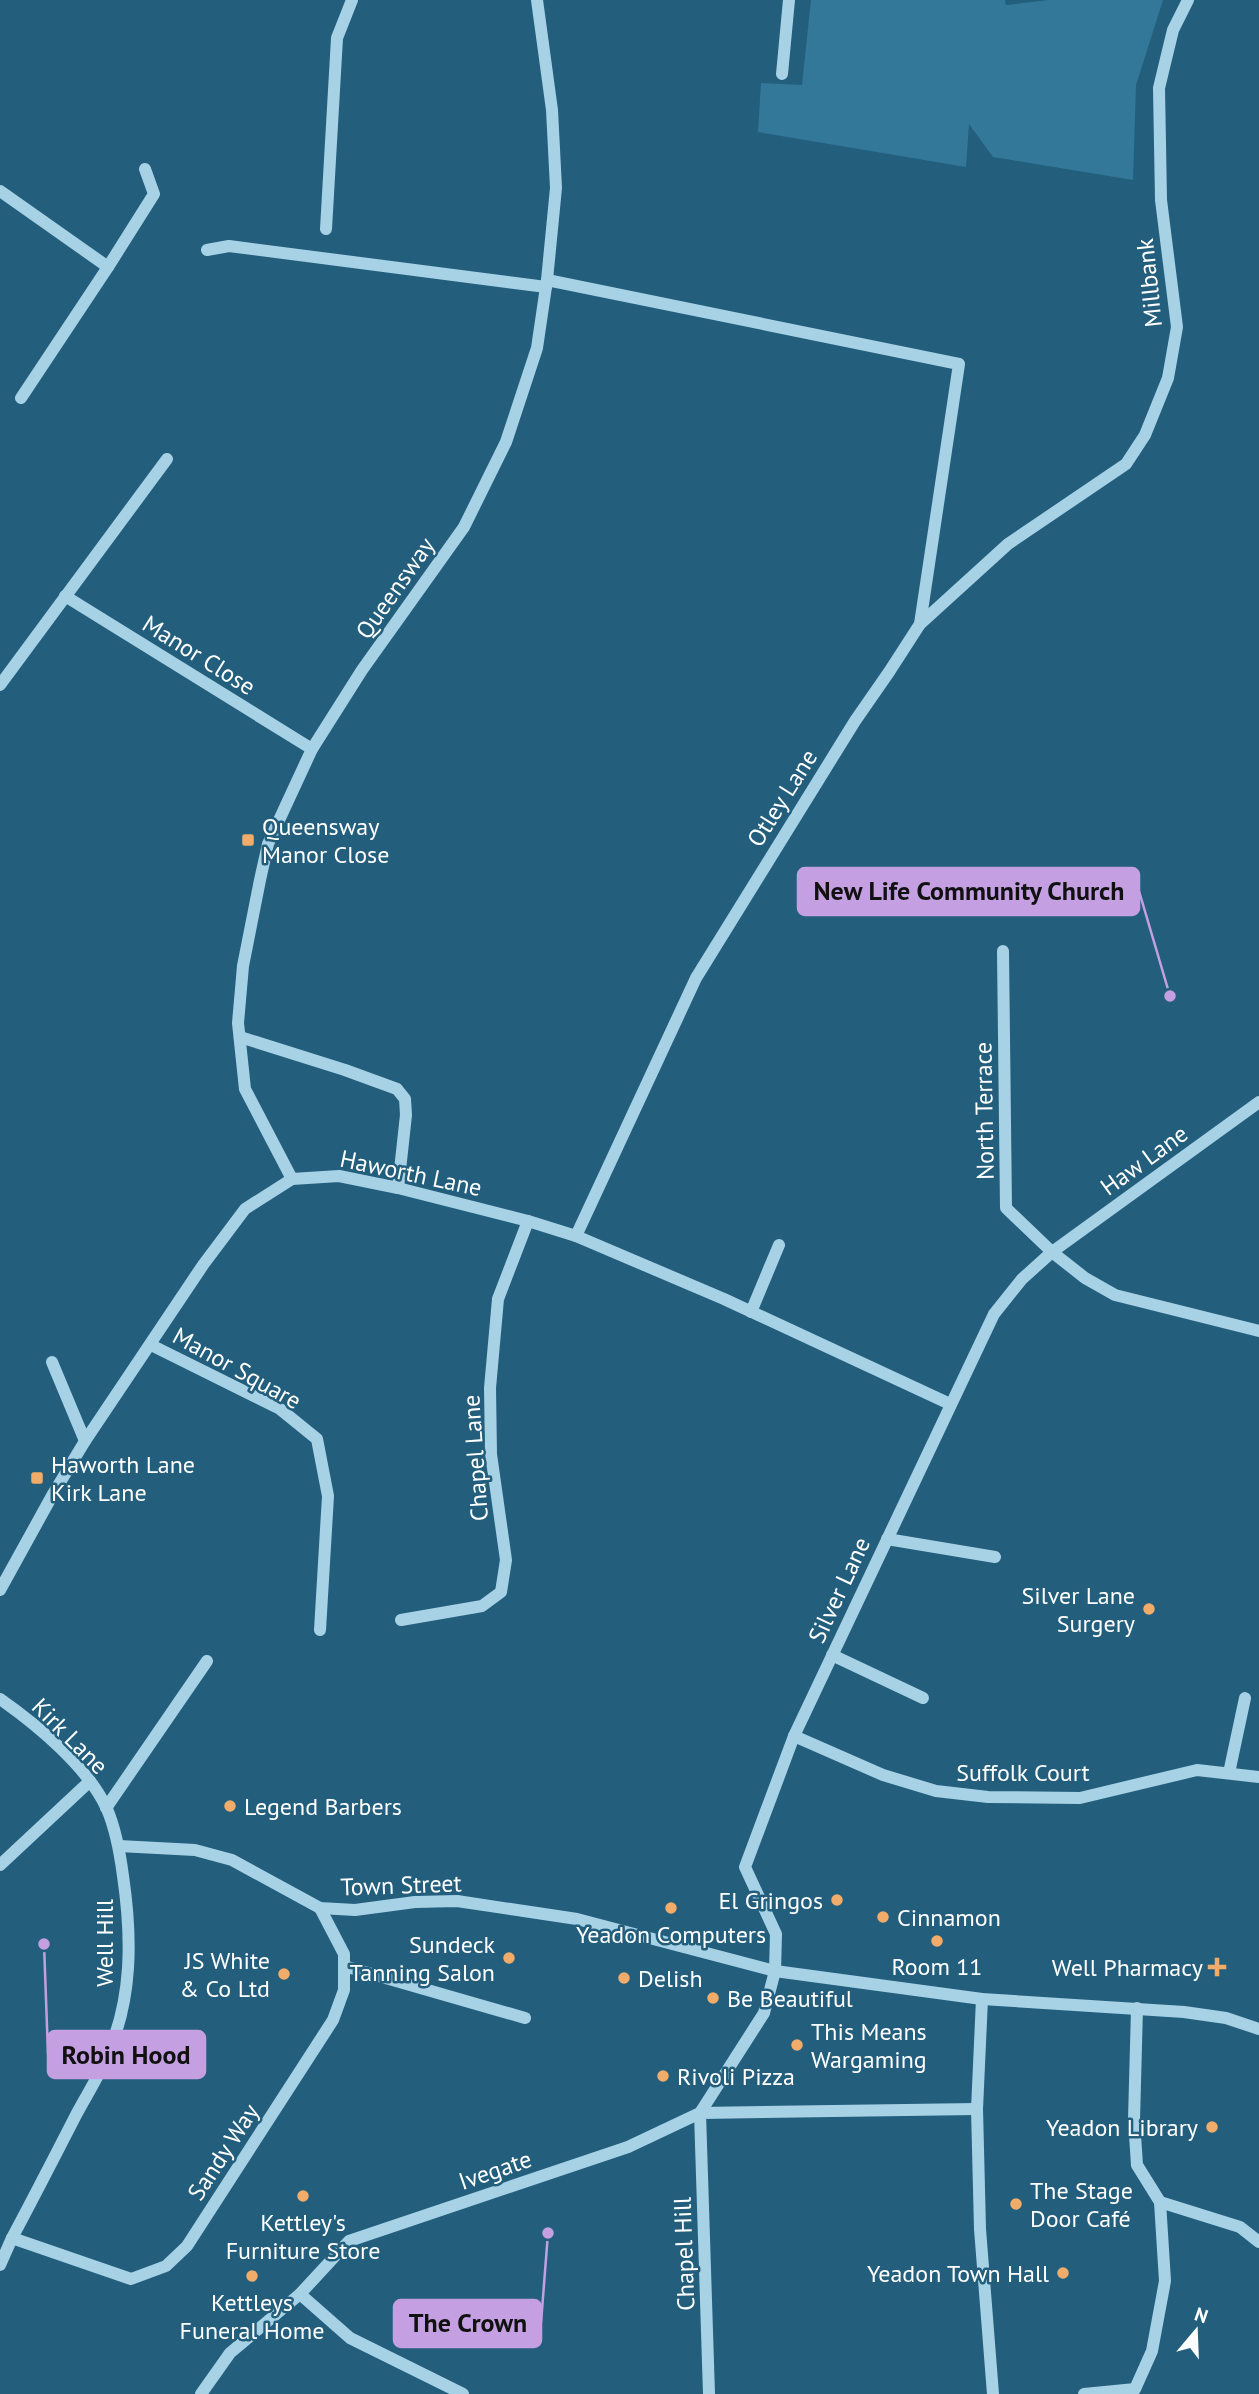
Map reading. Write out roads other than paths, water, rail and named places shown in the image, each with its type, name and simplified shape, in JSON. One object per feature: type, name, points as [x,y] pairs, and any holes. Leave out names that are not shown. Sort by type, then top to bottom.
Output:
[{"type":"street","points":[[326,229],[337,38],[352,0]]},
{"type":"street","name":"Queensway","points":[[292,1179],[245,1089],[240,1037],[243,967],[268,844],[312,749],[362,670],[464,527],[506,442],[537,348],[547,284],[556,188],[552,110],[537,0]]},
{"type":"street","points":[[782,74],[789,0]]},
{"type":"street","name":"Millbank","points":[[920,624],[1007,544],[1126,464],[1145,435],[1168,377],[1177,327],[1161,200],[1159,88],[1173,30],[1188,0]]},
{"type":"street","points":[[22,398],[153,194],[145,169]]},
{"type":"street","points":[[0,191],[108,267]]},
{"type":"street","points":[[207,250],[229,246],[547,284]]},
{"type":"street","name":"Otley Lane","points":[[547,284],[959,364],[920,624],[855,720],[696,978],[576,1236]]},
{"type":"street","points":[[0,685],[167,459]]},
{"type":"street","name":"Manor Close","points":[[65,596],[312,749]]},
{"type":"street","name":"North Terrace","points":[[1003,951],[1006,1208],[1052,1252],[1085,1278],[1115,1295],[1259,1331]]},
{"type":"street","points":[[240,1037],[345,1070],[397,1090],[405,1099],[407,1115],[398,1188]]},
{"type":"street","name":"Haw Lane","points":[[1052,1252],[1259,1102]]},
{"type":"street","name":"Haworth Lane","points":[[0,1590],[52,1494],[85,1441],[203,1265],[245,1209],[292,1179],[340,1176],[528,1221],[576,1236],[751,1312],[950,1404]]},
{"type":"street","name":"Chapel Lane","points":[[401,1620],[482,1606],[501,1592],[506,1560],[491,1454],[490,1388],[498,1299],[528,1221]]},
{"type":"street","points":[[751,1312],[779,1245]]},
{"type":"street","name":"Silver Lane","points":[[775,1970],[776,1934],[745,1867],[794,1736],[995,1314],[1022,1279],[1052,1252]]},
{"type":"street","name":"Manor Square","points":[[151,1345],[280,1409],[317,1439],[328,1496],[320,1630]]},
{"type":"street","points":[[52,1362],[85,1441]]},
{"type":"street","points":[[887,1538],[995,1558]]},
{"type":"street","points":[[832,1655],[923,1698]]},
{"type":"street","points":[[106,1808],[206,1661]]},
{"type":"street","points":[[1229,1773],[1245,1698]]},
{"type":"street","name":"Kirk Lane","points":[[0,1699],[33,1722],[90,1781],[106,1808],[119,1846]]},
{"type":"street","name":"Suffolk Court","points":[[794,1736],[883,1774],[936,1791],[988,1797],[1080,1798],[1197,1770],[1259,1777]]},
{"type":"street","points":[[0,1866],[90,1781]]},
{"type":"street","name":"Town Street","points":[[119,1846],[195,1850],[232,1860],[320,1908],[355,1910],[415,1902],[457,1901],[577,1919],[775,1970],[982,1999],[1065,2006],[1137,2008],[1226,2018],[1259,2029]]},
{"type":"street","name":"Well Hill","points":[[0,2266],[12,2238],[107,2058],[118,2026],[128,1982],[130,1917],[119,1846]]},
{"type":"street","name":"Sandy Way","points":[[12,2238],[131,2280],[166,2266],[187,2246],[333,2020],[344,1990],[344,1954],[320,1908]]},
{"type":"street","points":[[344,1966],[525,2018]]},
{"type":"street","points":[[700,2113],[764,2013],[775,1970]]},
{"type":"street","points":[[982,1999],[977,2109],[980,2228],[993,2394]]},
{"type":"street","points":[[1084,2394],[1135,2389],[1152,2351],[1166,2281],[1160,2202],[1137,2165],[1134,2120],[1137,2008]]},
{"type":"street","points":[[700,2113],[977,2109]]},
{"type":"street","name":"Ivegate","points":[[201,2394],[230,2353],[300,2294],[349,2241],[628,2147],[700,2113]]},
{"type":"street","name":"Chapel Hill","points":[[700,2113],[709,2394]]},
{"type":"street","points":[[1160,2202],[1240,2227],[1259,2242]]},
{"type":"street","points":[[300,2294],[350,2338],[463,2394]]},
{"type":"place","name":"Queensway Manor Close","points":[[248,840]]},
{"type":"place","name":"New Life Community Church","points":[[1170,996]]},
{"type":"place","name":"Haworth Lane Kirk Lane","points":[[37,1478]]},
{"type":"place","name":"Silver Lane Surgery","points":[[1149,1609]]},
{"type":"place","name":"Legend Barbers","points":[[230,1806]]},
{"type":"place","name":"El Gringos","points":[[837,1900]]},
{"type":"place","name":"Yeadon Computers","points":[[671,1908]]},
{"type":"place","name":"Cinnamon","points":[[883,1917]]},
{"type":"place","name":"Room 11","points":[[937,1941]]},
{"type":"place","name":"Robin Hood","points":[[44,1944]]},
{"type":"place","name":"Sundeck Tanning Salon","points":[[509,1958]]},
{"type":"place","name":"Well Pharmacy","points":[[1217,1967]]},
{"type":"place","name":"JS White & Co Ltd","points":[[284,1974]]},
{"type":"place","name":"Delish","points":[[624,1978]]},
{"type":"place","name":"Be Beautiful","points":[[713,1998]]},
{"type":"place","name":"This Means Wargaming","points":[[797,2045]]},
{"type":"place","name":"Rivoli Pizza","points":[[663,2076]]},
{"type":"place","name":"Yeadon Library","points":[[1212,2127]]},
{"type":"place","name":"Kettley's Furniture Store","points":[[303,2196]]},
{"type":"place","name":"The Stage Door Café","points":[[1016,2204]]},
{"type":"place","name":"The Crown","points":[[548,2233]]},
{"type":"place","name":"Yeadon Town Hall","points":[[1063,2273]]},
{"type":"place","name":"Kettleys Funeral Home","points":[[252,2276]]}]
